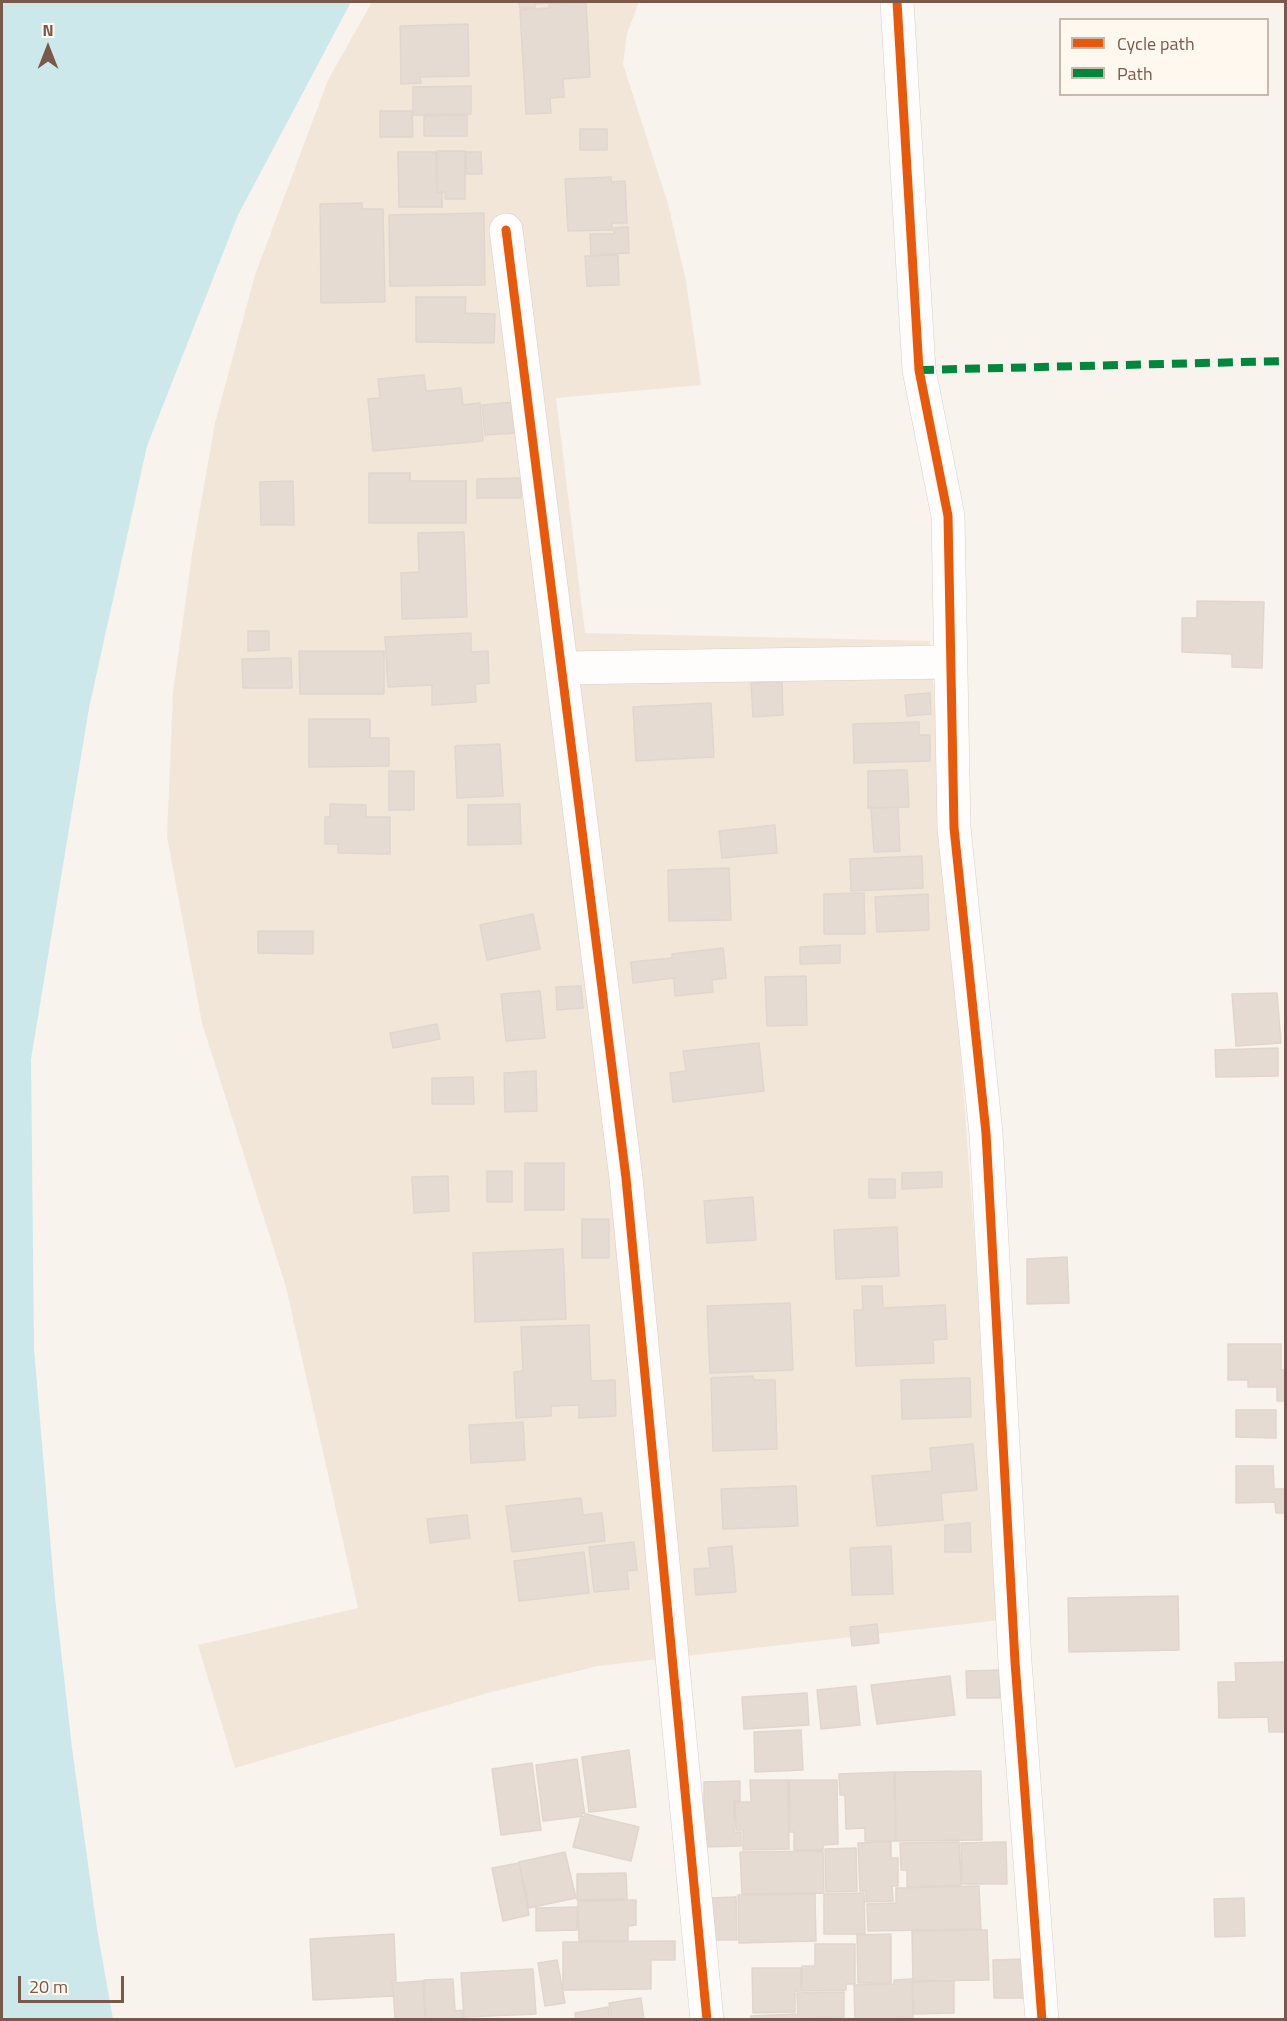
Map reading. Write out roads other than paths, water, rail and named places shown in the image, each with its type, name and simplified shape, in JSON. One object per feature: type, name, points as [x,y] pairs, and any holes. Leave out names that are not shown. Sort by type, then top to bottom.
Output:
[{"type":"street","points":[[897,2],[919,370],[948,516],[954,828],[986,1133],[1015,1662],[1042,2019]]},
{"type":"street","points":[[506,230],[626,1178],[706,2019]]},
{"type":"street","points":[[563,668],[950,662]]},
{"type":"water","points":[[2,2],[351,2],[238,215],[147,446],[89,708],[31,1059],[34,1349],[55,1597],[72,1748],[97,1929],[113,2019],[2,2019]]}]
